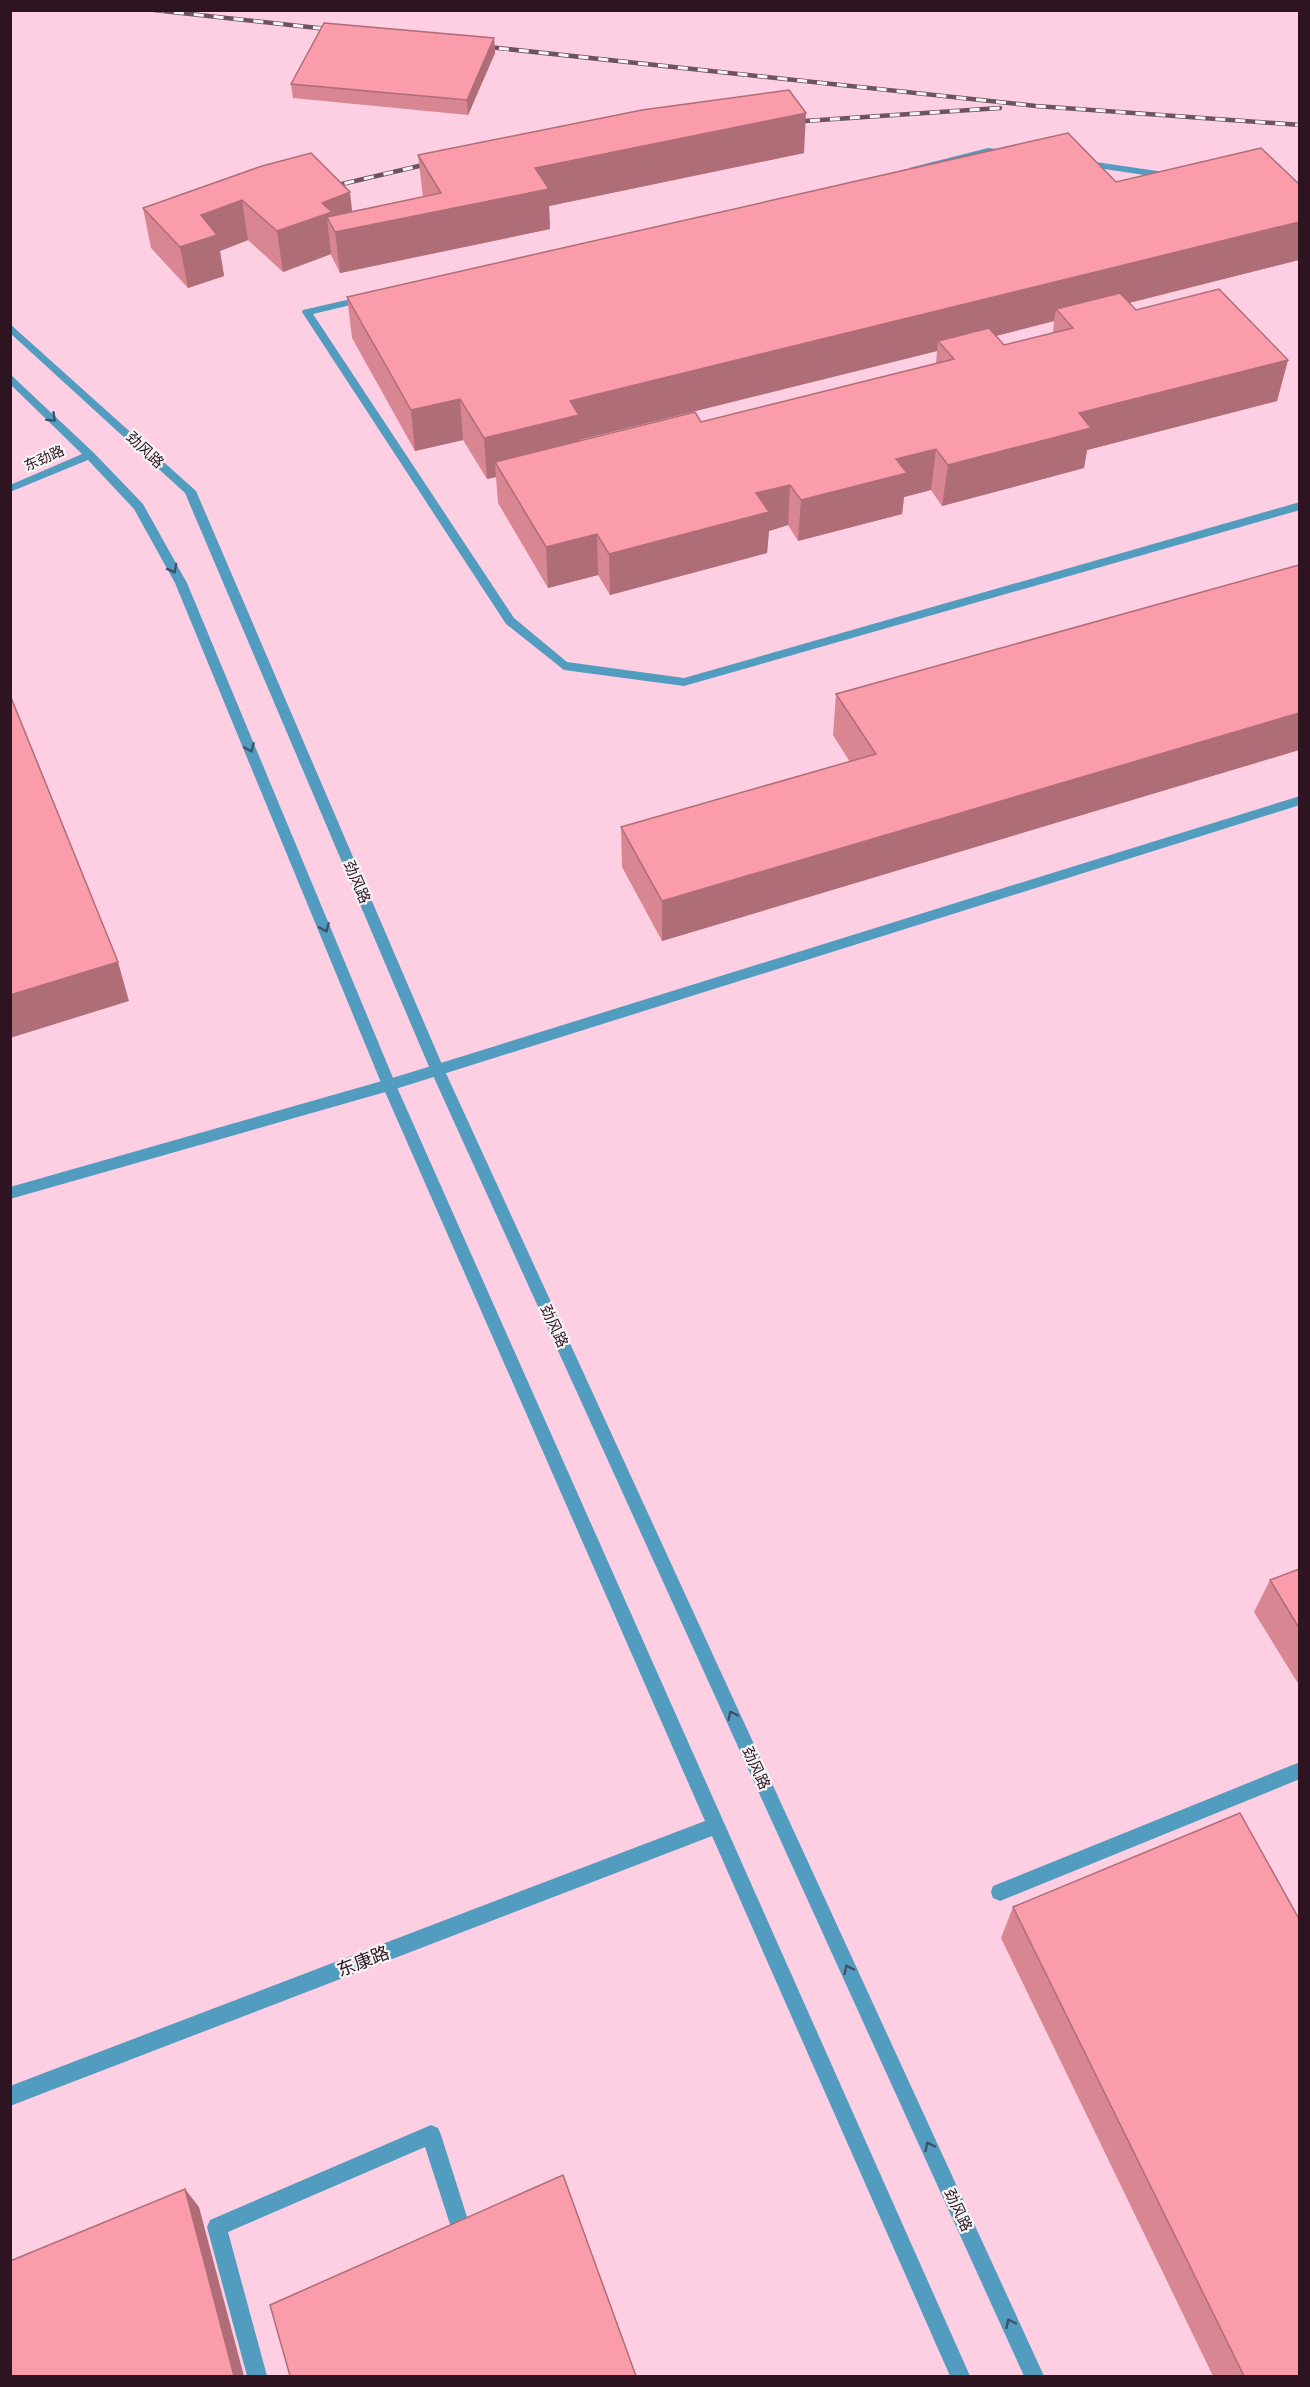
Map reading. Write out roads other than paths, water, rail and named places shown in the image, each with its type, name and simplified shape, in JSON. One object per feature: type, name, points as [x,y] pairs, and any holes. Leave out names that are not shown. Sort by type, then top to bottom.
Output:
[{"type":"street","points":[[907,170],[988,151],[1023,155]]},
{"type":"street","points":[[1069,162],[1184,177]]},
{"type":"street","points":[[376,296],[307,312],[510,621],[564,666],[684,682],[1299,506]]},
{"type":"street","name":"劲风路","points":[[10,327],[190,491],[437,1069],[1034,2376]]},
{"type":"street","points":[[10,377],[90,454],[139,507],[181,583],[389,1084],[960,2376]]},
{"type":"street","name":"东劲路","points":[[10,489],[90,454]]},
{"type":"street","points":[[10,1193],[389,1084],[1299,800]]},
{"type":"street","points":[[1000,1892],[1299,1770]]},
{"type":"street","name":"东康路","points":[[10,2096],[716,1826]]},
{"type":"street","points":[[257,2376],[217,2227],[430,2134],[469,2256]]},
{"type":"railway","points":[[154,10],[336,30]]},
{"type":"railway","points":[[479,46],[1036,106],[1300,125]]},
{"type":"railway","points":[[790,122],[1000,108]]},
{"type":"railway","points":[[325,188],[436,162]]}]
